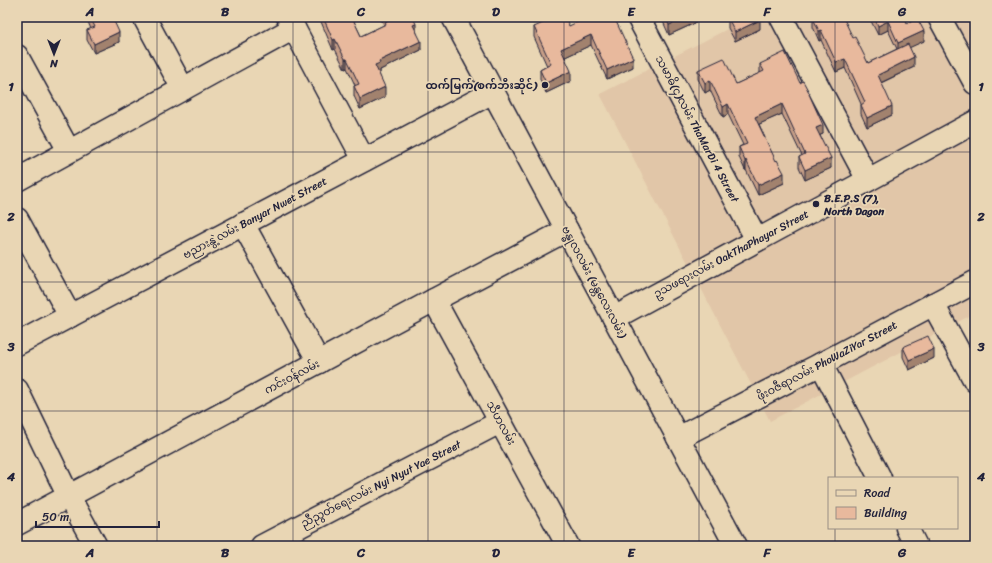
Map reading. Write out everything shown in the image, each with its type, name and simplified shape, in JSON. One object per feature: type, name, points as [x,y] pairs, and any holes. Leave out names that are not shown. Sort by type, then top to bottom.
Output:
[{"type":"street","points":[[144,17],[183,89]]},
{"type":"street","name":"ဗန္ဓုလလမ်း (မန္တလေးလမ်း)","points":[[453,17],[736,546]]},
{"type":"street","name":"သမာဓိ(၄)လမ်း ThaMarDi 4 Street","points":[[638,17],[757,240]]},
{"type":"street","points":[[781,17],[868,180]]},
{"type":"street","points":[[940,17],[975,83]]},
{"type":"street","points":[[17,180],[183,89],[291,23],[364,160]]},
{"type":"street","points":[[17,56],[69,151]]},
{"type":"street","name":"ဗညားနွဲ့လမ်း Banyar Nwet Street","points":[[17,344],[493,92]]},
{"type":"street","name":"ဥသဖရားလမ်း OakThaPhayar Street","points":[[614,318],[975,122]]},
{"type":"street","points":[[17,218],[70,316]]},
{"type":"street","points":[[243,224],[319,362]]},
{"type":"street","name":"ကင်းဝန်လမ်း","points":[[17,524],[567,230]]},
{"type":"street","name":"ဖိုးဝဇီရာလမ်း PhoWaZiYar Street","points":[[678,438],[975,282]]},
{"type":"street","name":"သီဟလမ်း","points":[[434,300],[564,545]]},
{"type":"street","points":[[933,304],[975,381]]},
{"type":"street","points":[[821,364],[879,477]]},
{"type":"street","points":[[17,390],[69,497],[96,546]]},
{"type":"street","name":"ညီညွတ်ရေးလမ်း Nyi Nyut Yae Street","points":[[262,546],[500,422]]},
{"type":"street","points":[[908,529],[916,546]]},
{"type":"shaded area","name":"B.E.P.S (7), North Dagon","points":[[751,17],[975,17],[975,313],[770,421],[600,94]]},
{"type":"building","points":[[90,17],[112,17],[119,32],[94,44],[87,30],[95,27]]},
{"type":"building","points":[[323,17],[352,17],[361,36],[386,24],[385,22],[387,21],[385,17],[413,17],[416,24],[413,25],[421,41],[379,61],[380,63],[375,65],[385,87],[360,99],[354,86],[359,84],[347,59],[345,59],[335,39],[333,40]]},
{"type":"building","points":[[556,17],[565,17],[569,26],[588,17],[604,17],[606,20],[614,17],[633,58],[607,70],[591,35],[561,49],[571,71],[546,83],[540,70],[551,64],[534,27]]},
{"type":"building","points":[[666,17],[687,17],[669,25]]},
{"type":"building","points":[[759,17],[760,20],[735,32],[728,18]]},
{"type":"building","points":[[843,17],[853,38],[855,37],[868,63],[908,44],[914,57],[878,75],[892,106],[867,118],[861,105],[865,102],[845,59],[836,62],[821,30],[819,31],[813,18]]},
{"type":"building","points":[[874,17],[905,17],[907,23],[917,18],[924,31],[898,43],[888,21],[878,26]]},
{"type":"building","points":[[785,52],[800,83],[803,81],[810,94],[823,125],[816,128],[831,158],[805,170],[799,157],[805,154],[782,104],[755,117],[776,161],[777,160],[784,173],[758,185],[739,147],[747,144],[728,104],[723,107],[710,80],[705,83],[698,70],[724,58],[736,84],[764,71],[760,64]]},
{"type":"building","points":[[928,336],[934,349],[909,360],[903,347]]},
{"type":"place","name":"ထက်မြက်(စက်ဘီးဆိုင်)","points":[[545,85]]},
{"type":"place","name":"B.E.P.S (7), North Dagon","points":[[816,204]]}]
